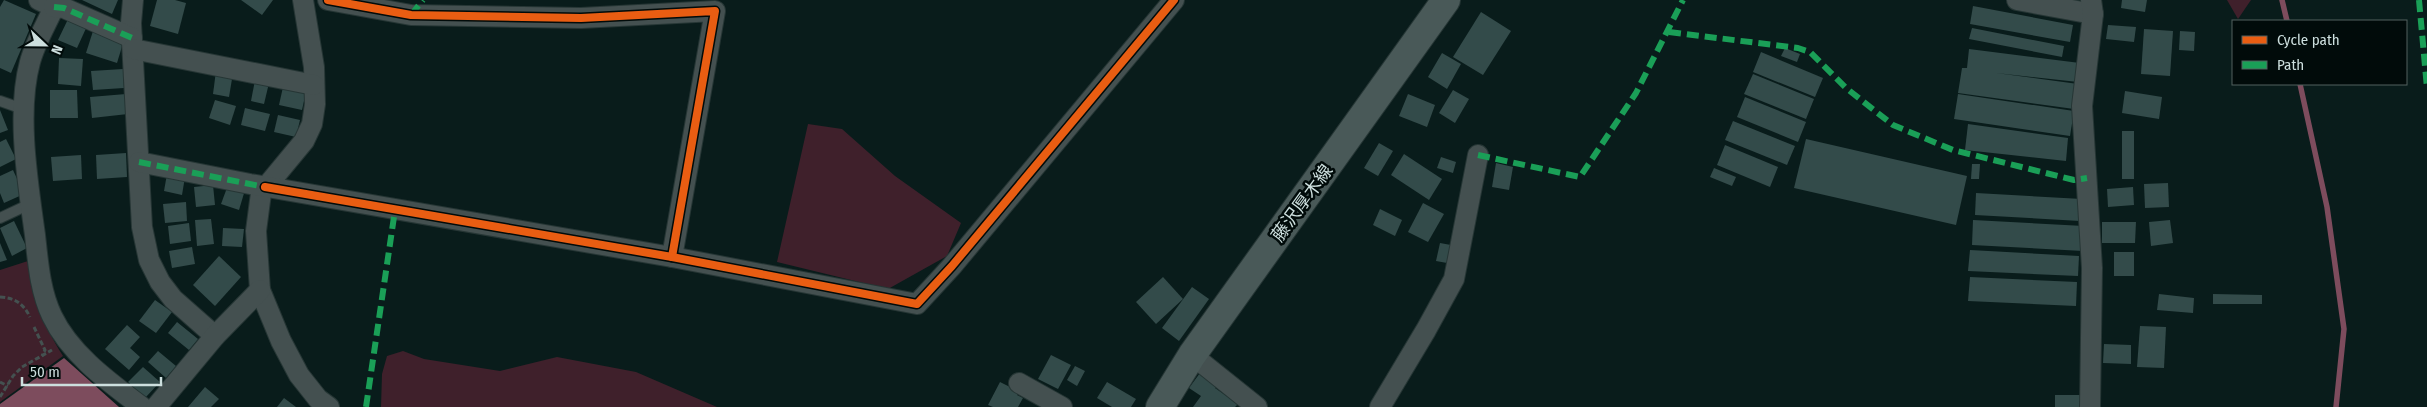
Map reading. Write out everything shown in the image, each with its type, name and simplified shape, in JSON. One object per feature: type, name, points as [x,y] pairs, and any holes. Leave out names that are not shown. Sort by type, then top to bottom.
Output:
[{"type":"main road","name":"藤沢厚木線","points":[[1160,407],[1192,355],[1446,0]]},
{"type":"street","points":[[133,0],[132,43],[142,227],[149,260],[160,282],[173,299],[215,336]]},
{"type":"street","points":[[303,0],[314,67],[315,104],[312,124],[304,141],[261,193],[256,232],[260,290],[281,341],[299,375],[318,399],[329,407]]},
{"type":"street","points":[[328,0],[411,15],[582,18],[715,11],[672,257]]},
{"type":"street","points":[[139,162],[265,187],[672,257],[917,304],[952,266],[1174,0]]},
{"type":"street","points":[[2018,0],[2092,7],[2082,106],[2092,268],[2090,407]]},
{"type":"street","points":[[142,407],[109,381],[66,339],[52,316],[40,282],[30,204],[23,109],[30,62],[46,3],[64,8],[132,43],[314,85]]},
{"type":"street","points":[[1380,407],[1454,279],[1478,155]]},
{"type":"street","points":[[156,407],[215,336],[260,290]]},
{"type":"street","points":[[1192,355],[1257,407]]},
{"type":"street","points":[[1019,383],[1062,407]]},
{"type":"lane","points":[[0,101],[23,109]]},
{"type":"lane","points":[[0,218],[30,204]]},
{"type":"path","points":[[0,297],[17,300],[24,306],[44,350],[42,356]]},
{"type":"path","points":[[0,397],[22,366],[42,356],[66,339]]},
{"type":"path","points":[[0,382],[8,386]]},
{"type":"shaded area","points":[[2227,0],[2251,0],[2238,19]]},
{"type":"shaded area","points":[[808,124],[842,129],[895,176],[961,223],[947,256],[888,289],[777,262]]},
{"type":"shaded area","points":[[28,261],[40,311],[49,332],[63,356],[0,402],[0,270]]},
{"type":"shaded area","points":[[403,351],[424,359],[500,371],[557,357],[636,372],[717,407],[381,407],[382,374],[387,356]]},
{"type":"shaded area","points":[[64,358],[119,407],[0,407],[0,404]]},
{"type":"building","points":[[4,0],[36,14],[11,73],[0,68],[0,7]]},
{"type":"building","points":[[82,0],[118,0],[112,14]]},
{"type":"building","points":[[157,0],[175,0],[186,3],[178,34],[150,26]]},
{"type":"building","points":[[241,0],[273,0],[262,15]]},
{"type":"building","points":[[2122,0],[2147,0],[2145,12],[2121,8]]},
{"type":"building","points":[[1973,6],[2073,25],[2070,42],[1970,24]]},
{"type":"building","points":[[1481,12],[1511,31],[1483,75],[1453,57]]},
{"type":"building","points":[[70,15],[88,24],[77,48],[58,40]]},
{"type":"building","points":[[2108,25],[2136,27],[2134,42],[2106,39]]},
{"type":"building","points":[[1972,28],[2064,46],[2062,57],[1969,39]]},
{"type":"building","points":[[2144,29],[2173,31],[2170,76],[2141,74]]},
{"type":"building","points":[[93,31],[124,40],[117,63],[86,53]]},
{"type":"building","points":[[2180,31],[2195,32],[2194,51],[2179,50]]},
{"type":"building","points":[[1785,48],[1800,54],[1797,62],[1781,56]]},
{"type":"building","points":[[1969,49],[2080,63],[2078,82],[1996,73],[2078,84],[2074,109],[1958,93],[1962,68],[1967,68]]},
{"type":"building","points":[[1761,52],[1823,78],[1815,97],[1753,72]]},
{"type":"building","points":[[1442,53],[1461,64],[1447,89],[1428,77]]},
{"type":"building","points":[[59,58],[83,59],[81,86],[58,84]]},
{"type":"building","points":[[123,69],[124,88],[93,90],[91,71]]},
{"type":"building","points":[[216,71],[233,73],[229,97],[213,94]]},
{"type":"building","points":[[1753,74],[1814,99],[1806,119],[1744,94]]},
{"type":"building","points":[[255,80],[269,83],[264,104],[251,101]]},
{"type":"building","points":[[283,87],[306,92],[302,110],[279,105]]},
{"type":"building","points":[[50,90],[77,90],[78,118],[50,118]]},
{"type":"building","points":[[1453,90],[1469,99],[1455,123],[1439,113]]},
{"type":"building","points":[[2125,91],[2162,97],[2159,119],[2122,113]]},
{"type":"building","points":[[126,94],[128,114],[92,118],[90,97]]},
{"type":"building","points":[[1408,94],[1435,105],[1427,127],[1399,116]]},
{"type":"building","points":[[1958,94],[2074,111],[2070,136],[1954,119]]},
{"type":"building","points":[[1745,97],[1806,122],[1798,142],[1737,117]]},
{"type":"building","points":[[215,100],[236,106],[230,125],[209,118]]},
{"type":"building","points":[[245,108],[270,114],[265,131],[241,125]]},
{"type":"building","points":[[0,110],[8,130],[0,133]]},
{"type":"building","points":[[278,115],[300,120],[296,137],[274,132]]},
{"type":"building","points":[[1733,121],[1795,146],[1787,165],[1725,140]]},
{"type":"building","points":[[1968,124],[2068,138],[2066,161],[1965,150]]},
{"type":"building","points":[[2122,131],[2134,131],[2134,179],[2122,179]]},
{"type":"building","points":[[6,139],[16,159],[0,167],[0,142]]},
{"type":"building","points":[[1806,139],[1967,176],[1956,225],[1794,188]]},
{"type":"building","points":[[1379,143],[1393,151],[1378,176],[1364,168]]},
{"type":"building","points":[[1725,145],[1778,167],[1770,187],[1717,165]]},
{"type":"building","points":[[126,153],[127,177],[97,179],[96,155]]},
{"type":"building","points":[[1404,154],[1442,179],[1429,200],[1391,175]]},
{"type":"building","points":[[81,155],[82,179],[53,181],[51,157]]},
{"type":"building","points":[[1441,157],[1456,162],[1453,173],[1437,168]]},
{"type":"building","points":[[1496,163],[1513,167],[1509,190],[1492,187]]},
{"type":"building","points":[[1972,164],[1980,164],[1979,179],[1971,179]]},
{"type":"building","points":[[1714,168],[1736,177],[1732,186],[1710,177]]},
{"type":"building","points":[[13,170],[24,194],[4,203],[0,193],[0,176]]},
{"type":"building","points":[[167,174],[185,177],[182,195],[164,191]]},
{"type":"building","points":[[2168,183],[2169,207],[2145,208],[2144,184]]},
{"type":"building","points":[[213,185],[215,205],[196,207],[194,187]]},
{"type":"building","points":[[228,185],[245,190],[239,210],[221,204]]},
{"type":"building","points":[[2133,187],[2134,205],[2108,207],[2107,189]]},
{"type":"building","points":[[1976,193],[2082,199],[2080,221],[1975,215]]},
{"type":"building","points":[[186,202],[187,221],[165,223],[163,204]]},
{"type":"building","points":[[1423,203],[1444,214],[1428,242],[1408,232]]},
{"type":"building","points":[[1380,209],[1402,220],[1395,236],[1373,225]]},
{"type":"building","points":[[211,219],[214,244],[197,246],[195,220]]},
{"type":"building","points":[[1973,220],[2084,226],[2083,251],[1972,245]]},
{"type":"building","points":[[2170,220],[2173,243],[2151,246],[2149,222]]},
{"type":"building","points":[[14,221],[27,248],[12,256],[0,228]]},
{"type":"building","points":[[2102,222],[2136,222],[2135,243],[2102,243]]},
{"type":"building","points":[[189,223],[191,241],[170,244],[168,226]]},
{"type":"building","points":[[223,228],[244,229],[242,247],[222,246]]},
{"type":"building","points":[[0,243],[7,260],[0,262]]},
{"type":"building","points":[[1440,243],[1451,245],[1447,263],[1436,261]]},
{"type":"building","points":[[192,247],[195,264],[172,268],[169,251]]},
{"type":"building","points":[[1970,250],[2079,256],[2078,276],[1968,271]]},
{"type":"building","points":[[2114,252],[2134,252],[2134,276],[2114,276]]},
{"type":"building","points":[[219,256],[241,277],[215,306],[193,285]]},
{"type":"building","points":[[1163,277],[1183,299],[1156,324],[1136,302]]},
{"type":"building","points":[[1970,277],[2077,282],[2076,306],[1968,301]]},
{"type":"building","points":[[1192,287],[1209,299],[1179,341],[1162,328]]},
{"type":"building","points":[[2159,294],[2194,298],[2193,313],[2157,310]]},
{"type":"building","points":[[2213,294],[2262,295],[2262,304],[2213,304]]},
{"type":"building","points":[[155,300],[172,312],[156,333],[139,321]]},
{"type":"building","points":[[177,322],[198,339],[189,350],[168,333]]},
{"type":"building","points":[[127,325],[140,337],[130,348],[140,357],[129,370],[105,349]]},
{"type":"building","points":[[2140,326],[2166,327],[2164,368],[2137,367]]},
{"type":"building","points":[[2104,344],[2131,345],[2131,364],[2103,363]]},
{"type":"building","points":[[158,351],[176,366],[166,378],[148,362]]},
{"type":"building","points":[[1051,355],[1071,365],[1058,389],[1038,379]]},
{"type":"building","points":[[1075,366],[1085,371],[1077,386],[1067,380]]},
{"type":"building","points":[[143,367],[160,382],[145,398],[128,382]]},
{"type":"building","points":[[1200,373],[1217,385],[1215,388],[1238,404],[1235,407],[1193,407],[1201,396],[1189,388]]},
{"type":"building","points":[[1000,382],[1018,391],[1017,395],[1023,398],[1018,407],[993,407],[988,405]]},
{"type":"building","points":[[1107,382],[1136,399],[1131,407],[1112,407],[1097,398]]},
{"type":"building","points":[[205,387],[219,399],[211,407],[188,407]]},
{"type":"building","points":[[2055,395],[2080,395],[2080,407],[2055,407]]},
{"type":"building","points":[[284,398],[296,407],[277,407]]},
{"type":"waterway","points":[[2282,0],[2287,20]]},
{"type":"waterway","points":[[2300,85],[2327,207],[2344,329],[2336,407]]},
{"type":"marked path","points":[[411,15],[423,0]]},
{"type":"marked path","points":[[1478,155],[1580,177],[1636,93],[1683,0]]},
{"type":"marked path","points":[[2419,0],[2427,88]]},
{"type":"marked path","points":[[54,7],[64,8],[132,38]]},
{"type":"marked path","points":[[1669,32],[1798,48],[1810,52],[1846,88],[1893,125],[1953,150],[2074,180],[2087,178]]},
{"type":"marked path","points":[[139,162],[265,187]]},
{"type":"marked path","points":[[366,407],[395,210]]},
{"type":"cycle path","points":[[328,0],[411,15],[581,18],[715,11],[672,257]]},
{"type":"cycle path","points":[[265,187],[672,257],[917,304],[952,266],[1174,0]]}]
